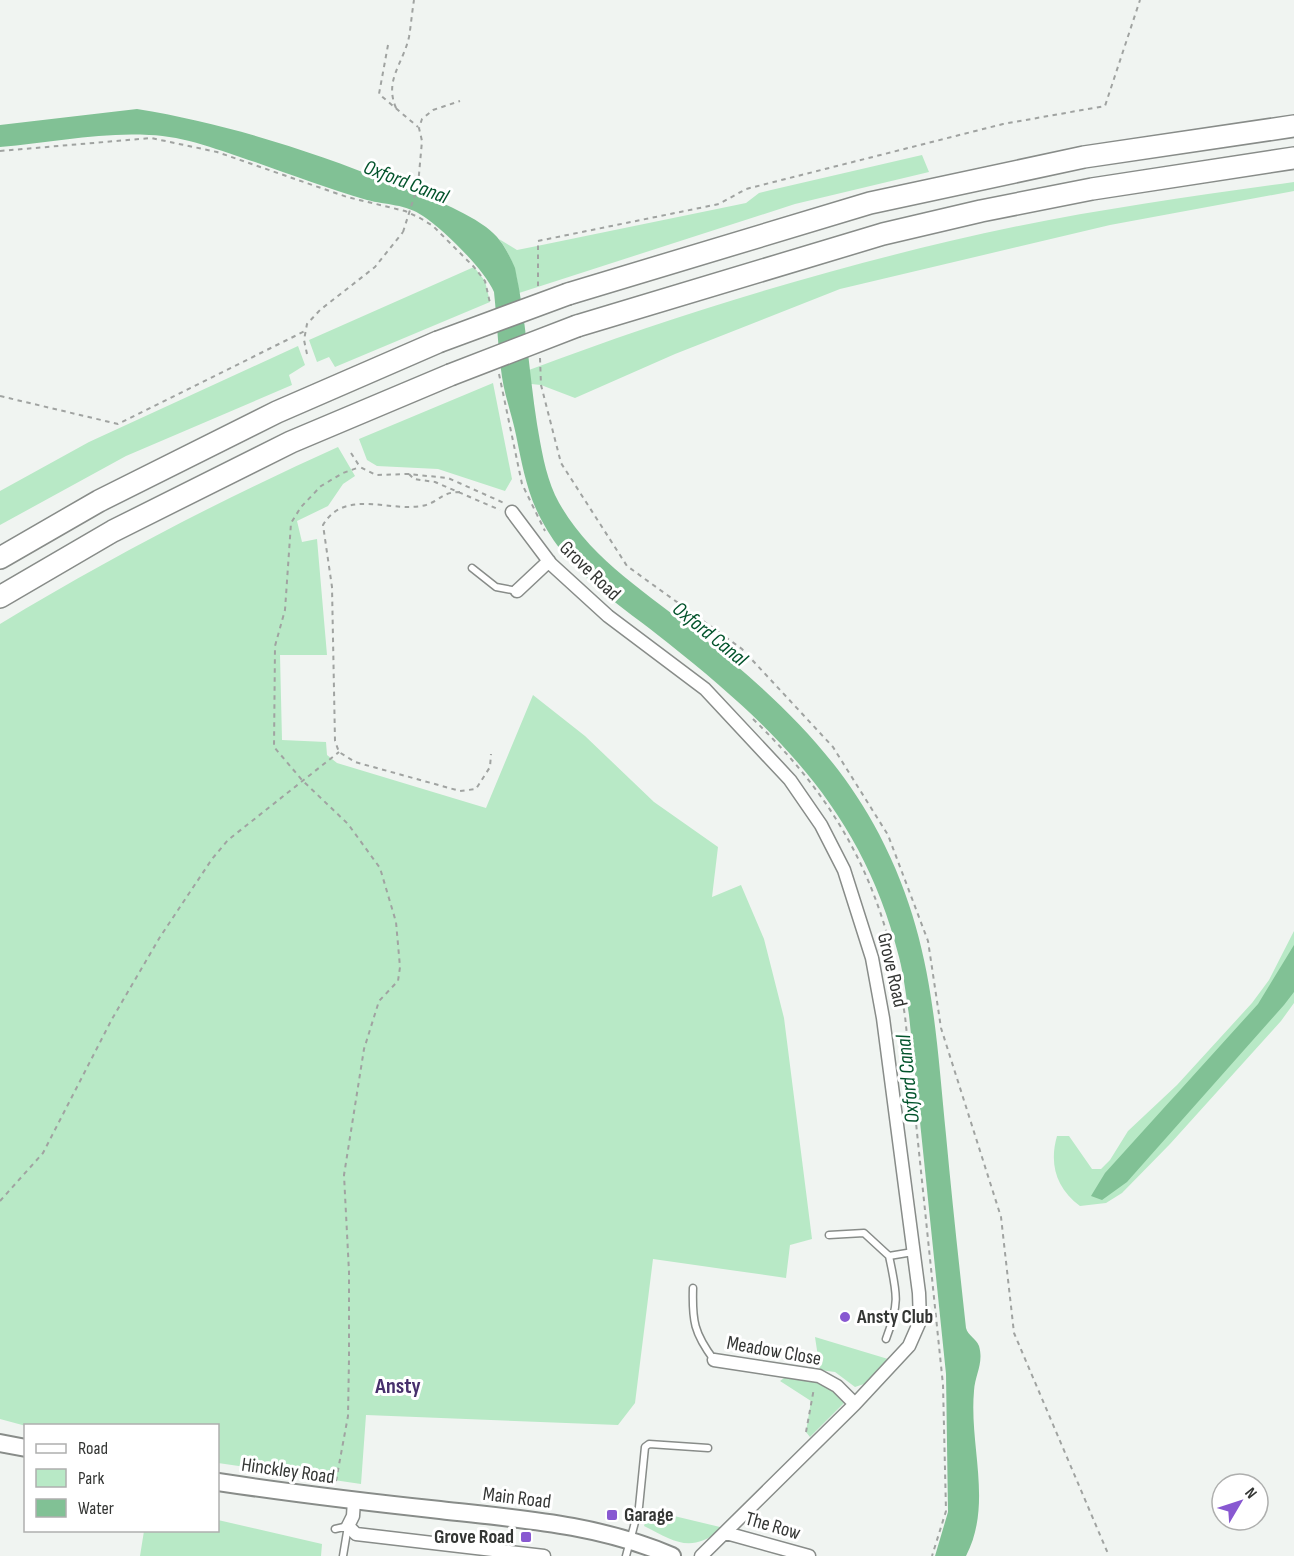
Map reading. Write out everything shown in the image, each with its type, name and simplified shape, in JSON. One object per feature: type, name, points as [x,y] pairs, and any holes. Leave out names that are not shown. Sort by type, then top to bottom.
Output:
[{"type":"highway","points":[[0,558],[99,501],[277,412],[438,342],[568,294],[870,203],[1084,157],[1294,126]]},
{"type":"highway","points":[[0,597],[113,531],[291,442],[450,375],[577,326],[883,234],[981,211],[1092,189],[1294,159]]},
{"type":"main road","points":[[0,1443],[24,1448]]},
{"type":"main road","name":"Hinckley Road","points":[[219,1482],[354,1500]]},
{"type":"main road","name":"Main Road","points":[[354,1500],[578,1527],[629,1549],[672,1556]]},
{"type":"street","name":"Grove Road","points":[[512,512],[549,561],[608,616],[705,688],[790,780],[821,825],[844,870],[872,958],[883,1018],[921,1308],[916,1334],[909,1346],[855,1404],[701,1556]]},
{"type":"street","points":[[517,591],[549,561]]},
{"type":"street","name":"Meadow Close","points":[[714,1360],[816,1376],[837,1386],[855,1404]]},
{"type":"street","points":[[354,1500],[352,1516],[342,1527],[356,1534],[544,1556]]},
{"type":"street","name":"The Row","points":[[726,1533],[809,1556]]},
{"type":"lane","points":[[471,568],[496,587],[517,591]]},
{"type":"lane","points":[[829,1235],[864,1233],[889,1256],[897,1311],[886,1340]]},
{"type":"lane","points":[[889,1256],[913,1252]]},
{"type":"lane","points":[[693,1288],[692,1317],[701,1342],[714,1360]]},
{"type":"lane","points":[[629,1549],[639,1507],[645,1447],[649,1444],[708,1448]]},
{"type":"lane","points":[[342,1527],[343,1556]]},
{"type":"path","points":[[396,108],[390,95],[408,39],[414,0]]},
{"type":"path","points":[[538,292],[538,241],[719,204],[746,189],[1004,124],[1105,106],[1140,0]]},
{"type":"path","points":[[388,45],[379,94],[383,100],[419,128]]},
{"type":"path","points":[[307,354],[304,340],[307,324],[320,310],[375,267],[403,232],[418,185],[422,141],[419,128],[422,119],[433,110],[460,101]]},
{"type":"path","points":[[0,151],[151,138],[217,152],[348,197],[405,211],[433,226],[474,267],[485,281],[492,314]]},
{"type":"path","points":[[0,396],[118,424],[305,331]]},
{"type":"path","points":[[540,350],[541,385],[561,463],[627,566],[742,649],[833,747],[888,835],[928,940],[941,1029],[1001,1217],[1014,1333],[1109,1556]]},
{"type":"path","points":[[498,368],[522,484],[529,504],[546,533]]},
{"type":"path","points":[[351,453],[360,467],[376,475],[408,474],[448,478],[497,498],[512,512],[507,514],[460,492],[435,483],[414,479],[408,474]]},
{"type":"path","points":[[330,1498],[337,1478],[348,1416],[349,1283],[345,1164],[364,1049],[379,1001],[398,981],[400,967],[396,922],[380,868],[348,824],[302,780],[274,747],[275,646],[285,610],[291,523],[301,507],[321,486],[343,472],[360,467]]},
{"type":"path","points":[[460,492],[447,492],[428,504],[401,508],[360,502],[327,517],[323,525],[332,587],[335,637],[333,718],[335,741],[339,752],[355,762],[460,791],[476,789],[490,767],[491,754]]},
{"type":"path","points":[[746,712],[799,767],[844,833],[867,873],[896,962],[904,1016],[944,1385],[946,1511],[932,1556]]},
{"type":"path","points":[[0,1201],[43,1153],[112,1019],[160,937],[212,859],[228,840],[339,752]]},
{"type":"path","points":[[815,1443],[806,1432],[816,1376]]},
{"type":"green space","points":[[922,155],[929,172],[795,204],[519,293],[513,264],[499,239],[517,250],[746,203],[759,193]]},
{"type":"green space","points":[[1294,182],[1294,191],[1110,225],[840,289],[675,354],[575,398],[541,385],[531,384],[529,370],[685,315],[843,268],[993,231],[1164,201]]},
{"type":"green space","points":[[474,267],[485,281],[490,302],[335,367],[329,357],[317,362],[309,340]]},
{"type":"green space","points":[[298,346],[305,365],[289,375],[292,385],[126,456],[0,525],[0,491],[89,442]]},
{"type":"green space","points":[[493,383],[512,479],[505,491],[438,469],[377,466],[367,460],[359,439]]},
{"type":"green space","points":[[338,447],[355,476],[343,484],[328,506],[297,521],[302,542],[317,539],[327,655],[280,655],[282,740],[326,742],[327,755],[337,763],[486,808],[533,695],[585,736],[654,802],[718,847],[712,897],[741,885],[764,939],[784,1018],[812,1239],[790,1245],[786,1278],[653,1259],[635,1403],[618,1425],[366,1415],[361,1484],[219,1463],[219,1424],[24,1425],[0,1419],[0,624],[166,530]]},
{"type":"green space","points":[[1294,931],[1294,1003],[1281,1021],[1170,1144],[1122,1193],[1106,1203],[1080,1206],[1065,1191],[1056,1175],[1054,1156],[1057,1136],[1069,1136],[1092,1169],[1101,1169],[1110,1160],[1128,1131],[1177,1085],[1252,1003],[1269,980]]},
{"type":"green space","points":[[815,1337],[888,1359],[864,1384],[855,1387],[835,1372],[820,1370]]},
{"type":"green space","points":[[788,1375],[820,1379],[847,1400],[810,1437],[806,1432],[811,1401],[780,1381]]},
{"type":"green space","points":[[649,1510],[720,1527],[720,1530],[700,1542],[682,1543],[644,1526]]},
{"type":"green space","points":[[219,1520],[322,1544],[321,1556],[140,1556],[144,1532],[219,1532]]},
{"type":"water","points":[[137,109],[234,130],[329,159],[440,202],[464,213],[491,231],[504,246],[515,268],[542,451],[555,495],[568,517],[583,537],[618,572],[724,655],[775,700],[821,749],[862,804],[897,872],[910,908],[921,945],[934,1018],[966,1328],[978,1343],[980,1352],[973,1412],[979,1495],[978,1516],[974,1536],[966,1556],[935,1556],[948,1512],[946,1374],[904,979],[883,906],[863,860],[840,818],[781,744],[709,676],[582,574],[554,540],[537,511],[523,468],[502,377],[494,292],[482,272],[432,222],[410,209],[353,196],[216,149],[176,138],[131,134],[0,147],[0,125]]},
{"type":"water","points":[[1294,945],[1294,992],[1284,1005],[1127,1182],[1102,1200],[1091,1196],[1105,1173],[1258,1004]]},
{"type":"place","name":"Ansty Club","points":[[845,1317]]},
{"type":"place","name":"Garage","points":[[612,1515]]},
{"type":"place","name":"Grove Road","points":[[526,1537]]},
{"type":"district","name":"Ansty","points":[[398,1386]]},
{"type":"water label","name":"Oxford Canal","points":[[406,182]]},
{"type":"water label","name":"Oxford Canal","points":[[710,634]]},
{"type":"water label","name":"Oxford Canal","points":[[908,1079]]}]
